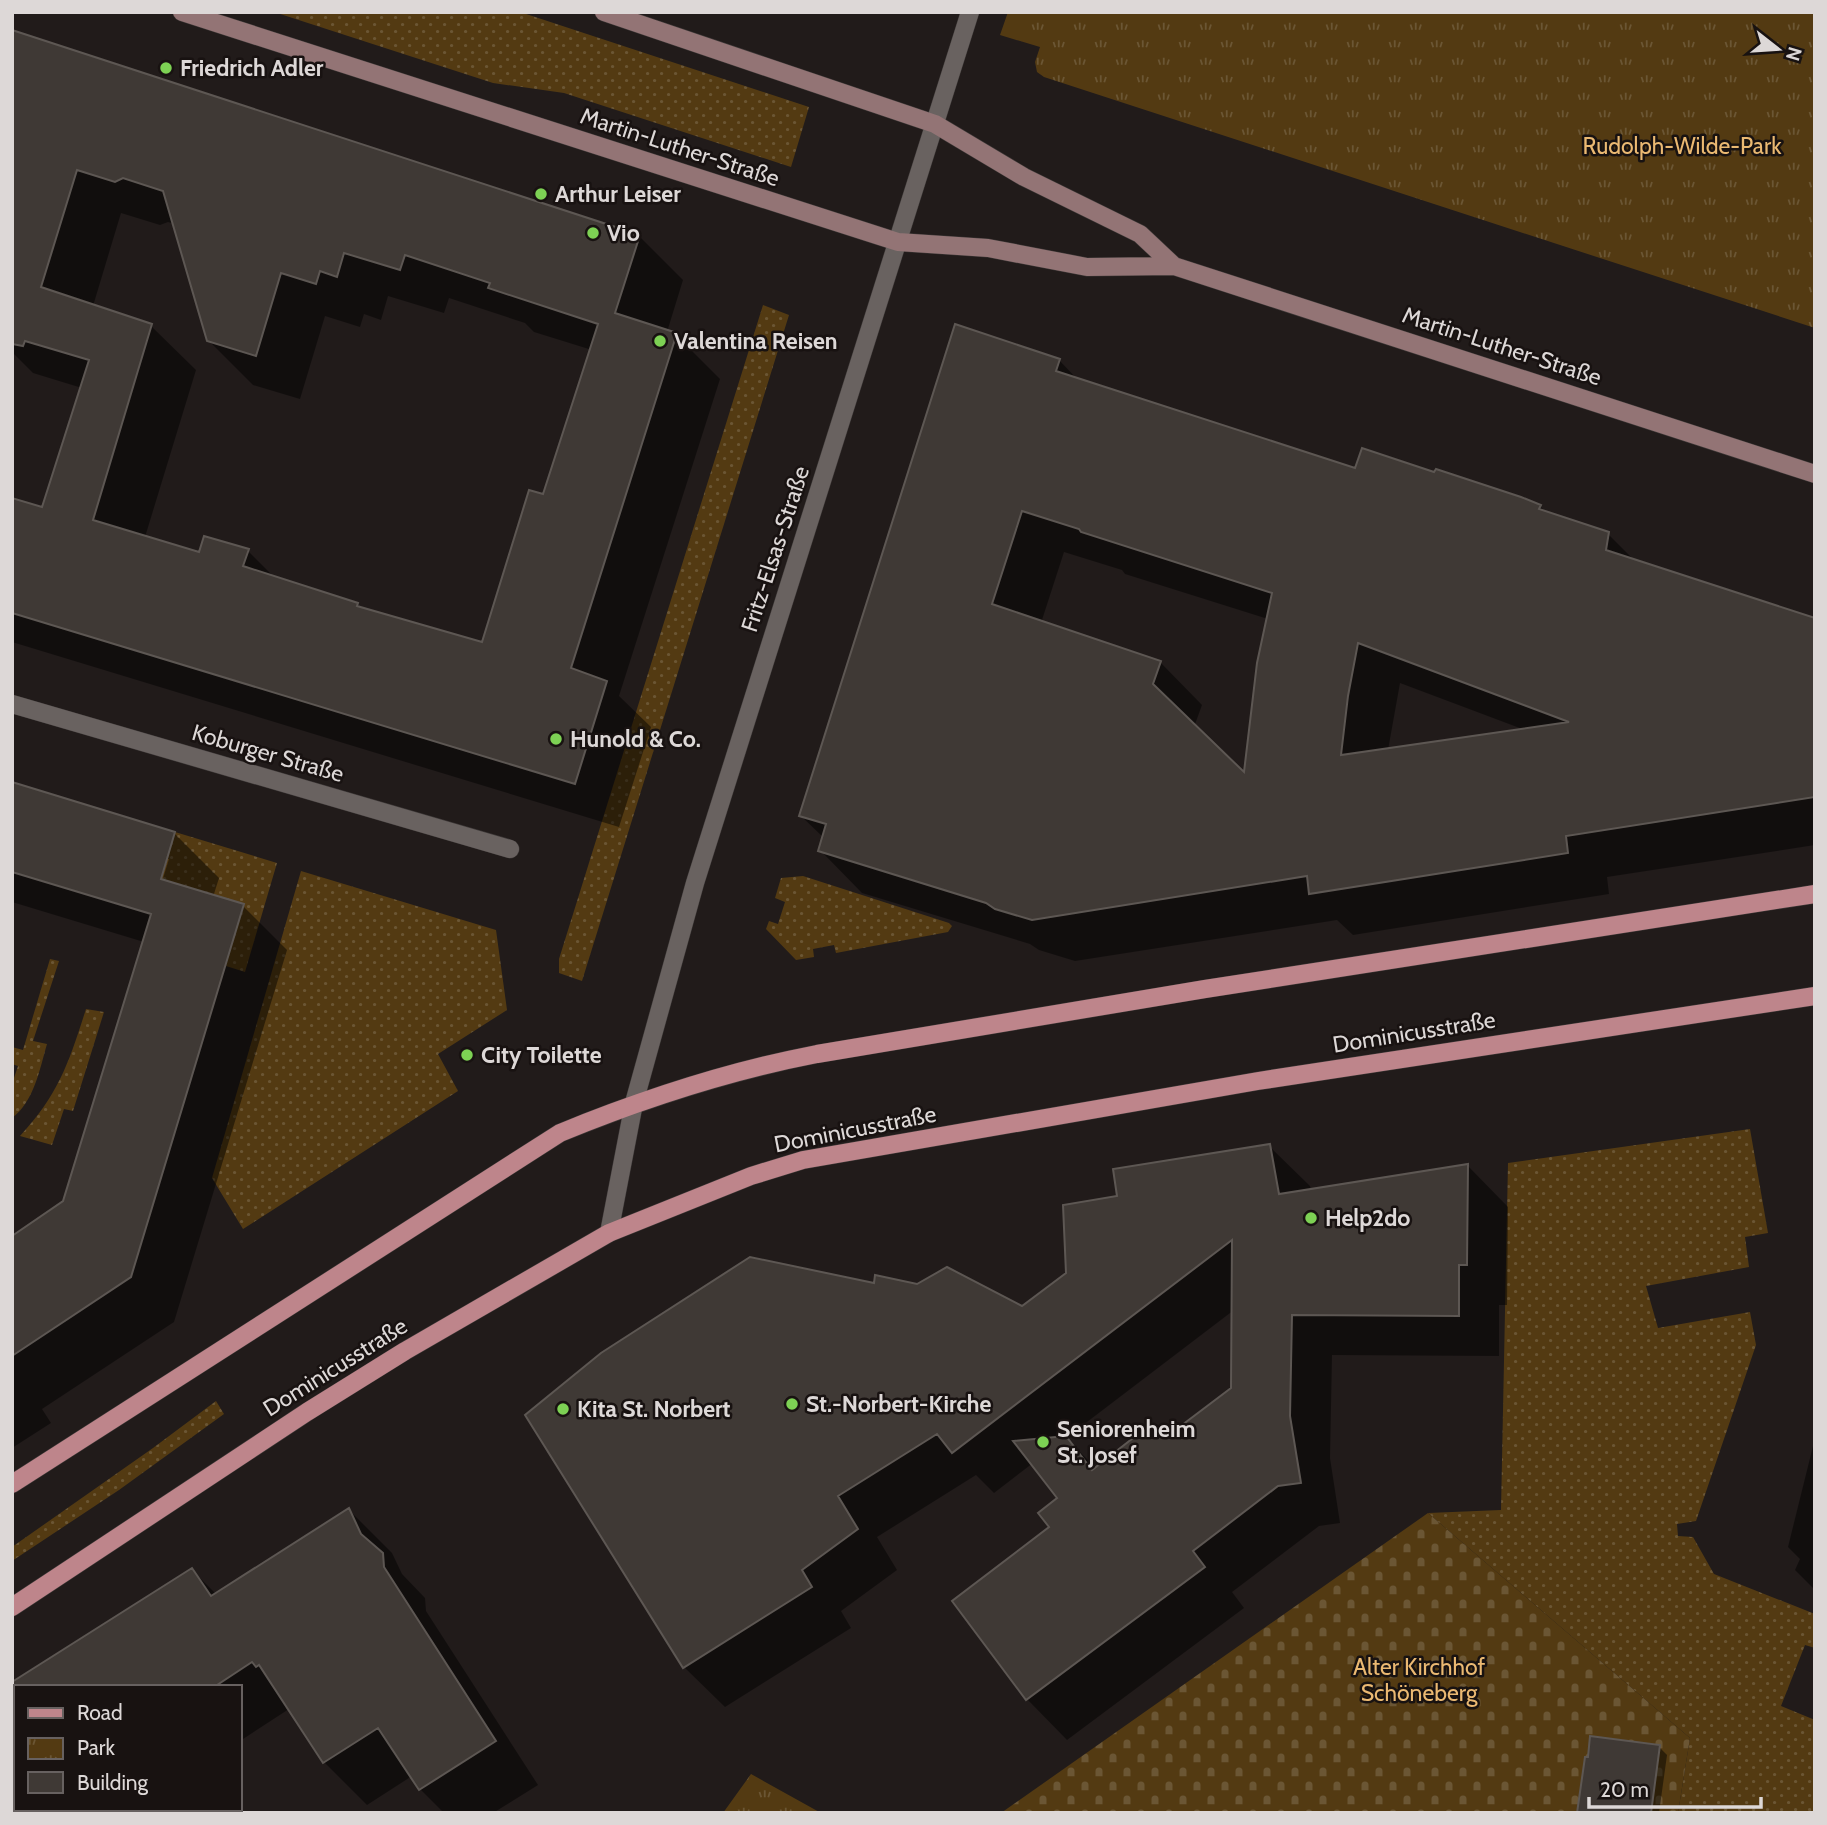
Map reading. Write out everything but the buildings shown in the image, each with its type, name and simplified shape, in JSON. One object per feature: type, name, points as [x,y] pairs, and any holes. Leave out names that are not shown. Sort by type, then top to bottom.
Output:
[{"type":"main road","points":[[12,1484],[560,1133],[634,1103],[778,1062],[817,1054],[1205,989],[1815,894]]},
{"type":"main road","name":"Dominicusstraße","points":[[12,1607],[307,1412],[405,1351],[609,1233],[751,1176],[803,1160],[1258,1081],[1815,996]]},
{"type":"street","name":"Martin-Luther-Straße","points":[[182,12],[898,242],[988,248],[1087,267],[1174,266],[1815,474]]},
{"type":"street","name":"Martin-Luther-Straße","points":[[604,12],[935,124],[1024,177],[1140,234],[1174,266]]},
{"type":"street","name":"Fritz-Elsas-Straße","points":[[609,1233],[634,1103],[695,883],[970,12]]},
{"type":"street","name":"Koburger Straße","points":[[12,704],[510,849]]},
{"type":"green space","points":[[274,12],[520,12],[809,107],[791,167],[564,93],[493,83]]},
{"type":"green space","name":"Rudolph-Wilde-Park","points":[[1008,12],[1815,12],[1815,328],[1044,77],[1037,72],[1035,62],[1040,47],[1000,35]]},
{"type":"green space","points":[[763,305],[789,315],[582,981],[559,973],[559,959]]},
{"type":"green space","points":[[175,832],[277,863],[245,972],[226,966],[243,904],[161,879]]},
{"type":"green space","points":[[301,871],[496,930],[507,1010],[438,1054],[458,1091],[243,1229],[212,1178]]},
{"type":"green space","points":[[803,876],[952,926],[948,932],[836,953],[834,945],[813,949],[814,957],[796,960],[766,929],[769,921],[778,924],[785,902],[775,898],[781,878]]},
{"type":"green space","points":[[50,959],[59,961],[33,1041],[47,1044],[31,1094],[12,1118],[12,1084],[18,1066],[12,1064],[12,1047],[23,1050]]},
{"type":"green space","points":[[86,1009],[104,1012],[73,1111],[64,1109],[52,1145],[20,1136],[54,1091]]},
{"type":"green space","points":[[1750,1129],[1768,1233],[1745,1237],[1749,1267],[1646,1286],[1658,1328],[1750,1312],[1756,1345],[1696,1521],[1677,1524],[1678,1536],[1693,1537],[1714,1574],[1815,1614],[1815,1648],[1805,1645],[1781,1706],[1815,1720],[1815,1811],[1678,1813],[1690,1738],[1428,1513],[1501,1510],[1508,1163]]},
{"type":"green space","points":[[216,1401],[224,1414],[119,1490],[12,1561],[12,1547]]},
{"type":"green space","name":"Alter Kirchhof Schöneberg","points":[[1428,1513],[1690,1738],[1678,1813],[1001,1813]]},
{"type":"green space","points":[[751,1774],[821,1813],[723,1813]]},
{"type":"place","name":"Friedrich Adler","points":[[166,68]]},
{"type":"place","name":"Arthur Leiser","points":[[541,194]]},
{"type":"place","name":"Vio","points":[[593,233]]},
{"type":"place","name":"Valentina Reisen","points":[[660,341]]},
{"type":"place","name":"Hunold & Co.","points":[[556,739]]},
{"type":"place","name":"City Toilette","points":[[467,1055]]},
{"type":"place","name":"Help2do","points":[[1311,1218]]},
{"type":"place","name":"St.-Norbert-Kirche","points":[[792,1404]]},
{"type":"place","name":"Kita St. Norbert","points":[[563,1409]]},
{"type":"place","name":"Seniorenheim St. Josef","points":[[1043,1442]]}]
